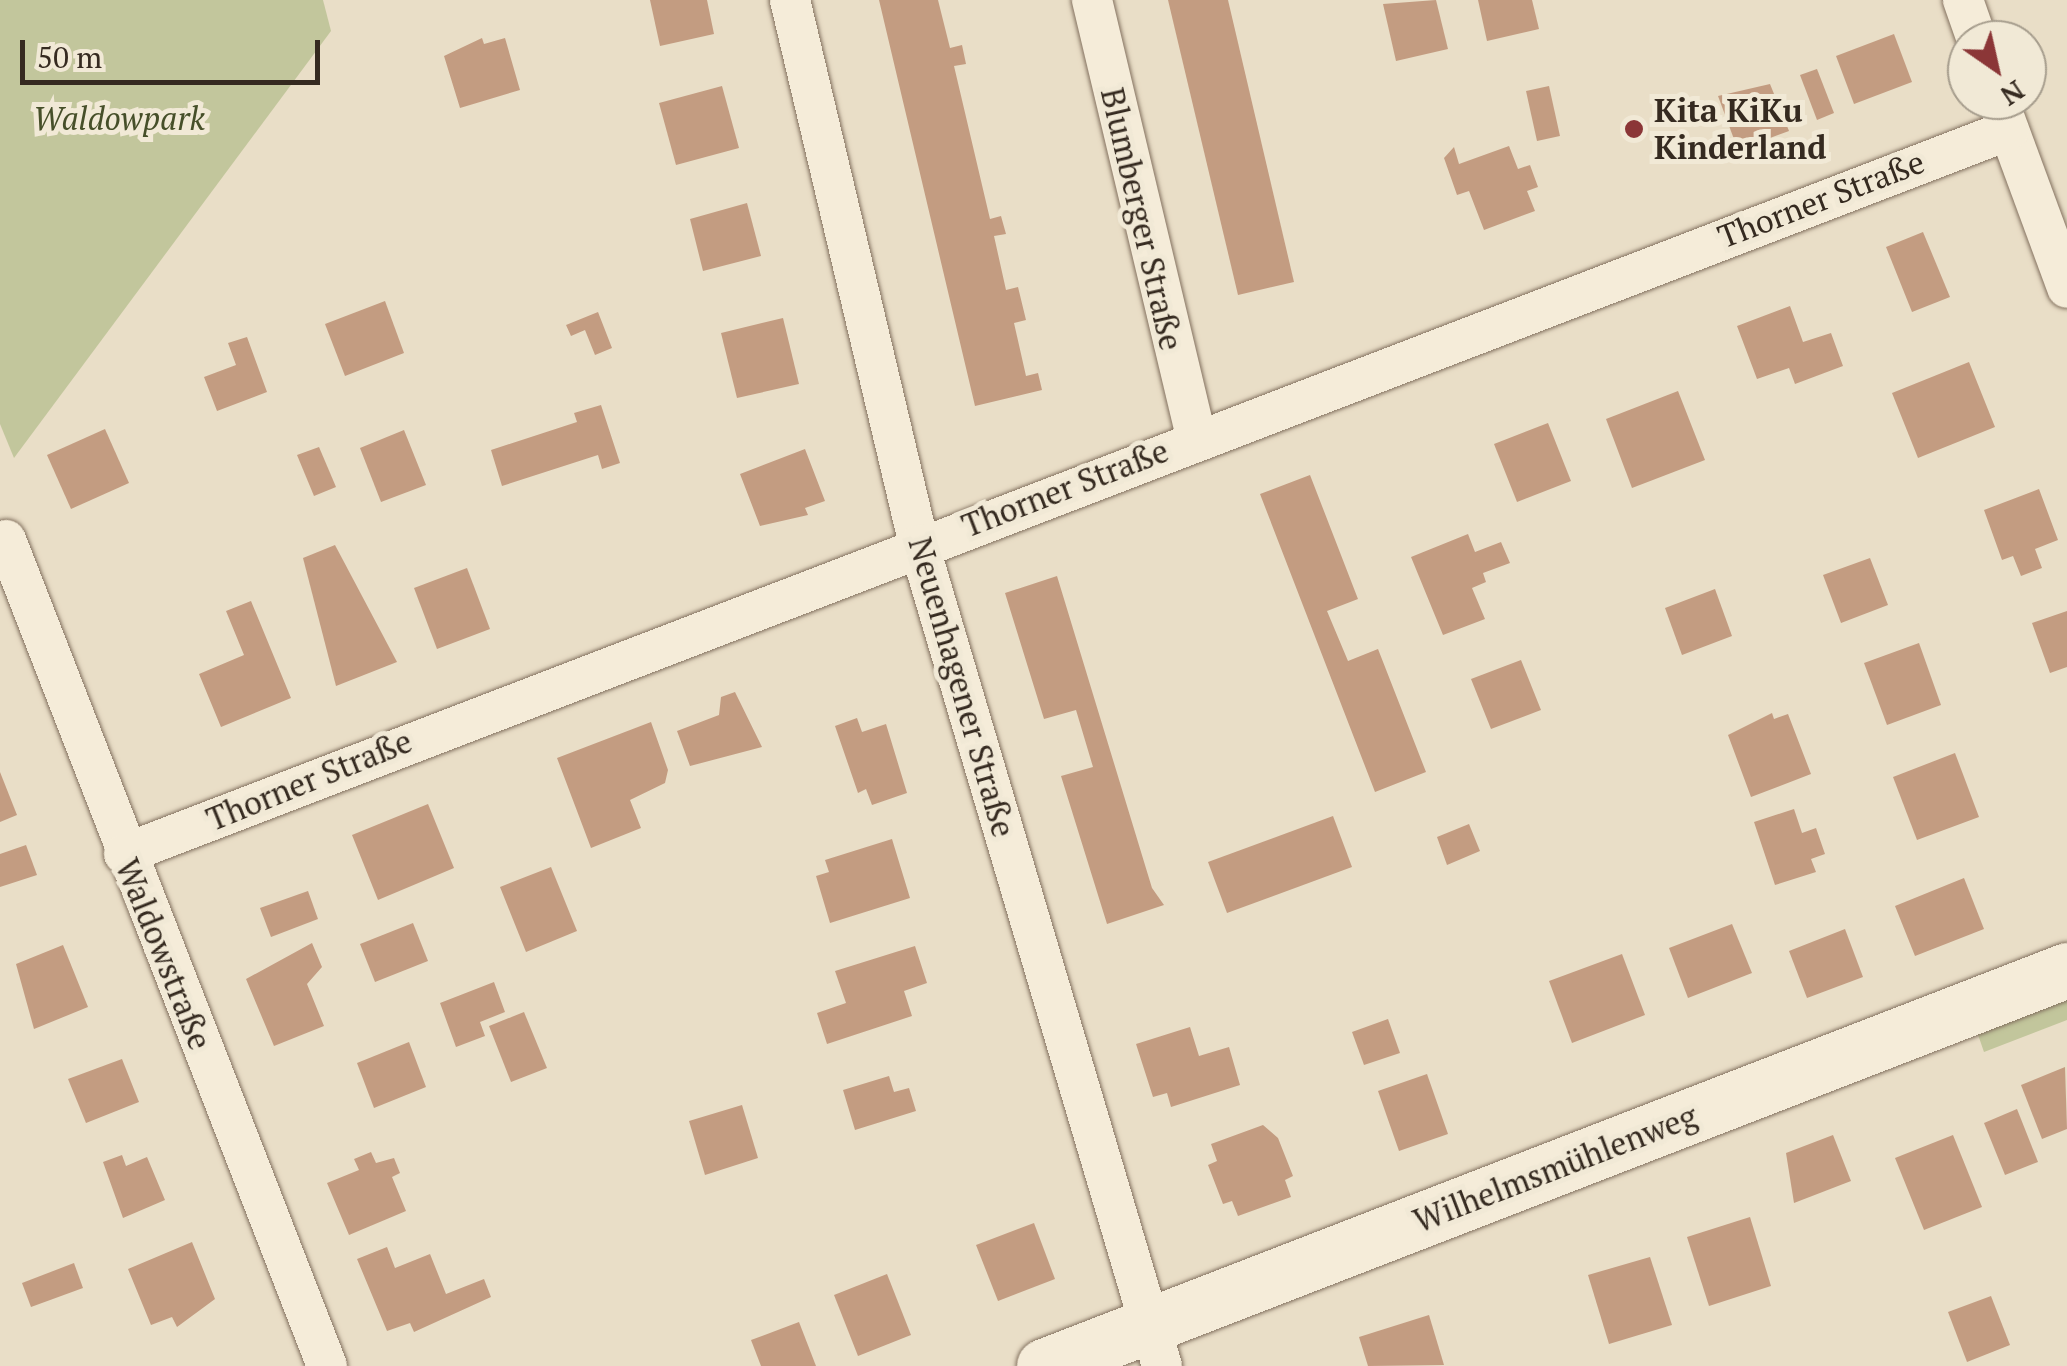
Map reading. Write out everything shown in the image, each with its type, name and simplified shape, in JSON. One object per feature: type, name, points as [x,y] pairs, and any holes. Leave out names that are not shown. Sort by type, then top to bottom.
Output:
[{"type":"street","name":"Neuenhagener Straße","points":[[790,0],[919,545],[1156,1346]]},
{"type":"street","name":"Blumberger Straße","points":[[1092,0],[1196,437]]},
{"type":"street","name":"Thorner Straße","points":[[124,854],[1196,437],[1991,120]]},
{"type":"street","points":[[2006,120],[2067,288]]},
{"type":"street","name":"Waldowstraße","points":[[6,540],[124,854],[326,1366]]},
{"type":"street","name":"Wilhelmsmühlenweg","points":[[1044,1366],[1156,1346],[2067,970]]},
{"type":"green space","name":"Waldowpark","points":[[0,0],[323,0],[331,31],[14,458],[0,424]]},
{"type":"green space","points":[[2067,990],[2067,1020],[1984,1052],[1975,1026]]},
{"type":"building","points":[[650,0],[707,0],[714,34],[660,46]]},
{"type":"building","points":[[879,0],[938,0],[950,48],[962,45],[966,64],[954,66],[990,219],[1001,216],[1006,234],[994,236],[1006,290],[1018,287],[1026,320],[1014,323],[1026,376],[1038,373],[1042,390],[975,406]]},
{"type":"building","points":[[1168,0],[1228,0],[1294,282],[1238,295]]},
{"type":"building","points":[[1436,0],[1448,49],[1396,61],[1383,4]]},
{"type":"building","points":[[1478,0],[1532,0],[1539,29],[1487,41]]},
{"type":"building","points":[[1894,34],[1912,82],[1854,104],[1836,56]]},
{"type":"building","points":[[482,38],[484,44],[505,38],[520,90],[460,108],[444,56]]},
{"type":"building","points":[[1817,69],[1834,113],[1817,120],[1800,75]]},
{"type":"building","points":[[1770,84],[1789,131],[1738,150],[1718,96]]},
{"type":"building","points":[[722,86],[739,148],[676,165],[659,103]]},
{"type":"building","points":[[1549,86],[1560,136],[1537,141],[1526,91]]},
{"type":"building","points":[[1509,146],[1518,169],[1530,165],[1538,187],[1527,191],[1535,211],[1484,230],[1469,191],[1457,195],[1444,158],[1454,147],[1459,164]]},
{"type":"building","points":[[747,203],[761,256],[703,271],[690,219]]},
{"type":"building","points":[[1923,232],[1950,297],[1912,312],[1886,247]]},
{"type":"building","points":[[385,301],[404,353],[345,376],[325,324]]},
{"type":"building","points":[[1790,306],[1803,342],[1831,333],[1843,366],[1795,384],[1789,368],[1757,379],[1737,326]]},
{"type":"building","points":[[598,312],[612,348],[595,355],[585,330],[571,336],[566,325]]},
{"type":"building","points":[[783,318],[799,384],[737,398],[721,333]]},
{"type":"building","points":[[247,337],[267,392],[217,411],[204,377],[236,365],[228,343]]},
{"type":"building","points":[[1969,362],[1995,427],[1918,458],[1892,393]]},
{"type":"building","points":[[1678,391],[1705,460],[1632,488],[1606,419]]},
{"type":"building","points":[[601,405],[620,463],[602,469],[598,455],[502,486],[491,450],[577,422],[574,413]]},
{"type":"building","points":[[1548,423],[1571,481],[1517,502],[1494,444]]},
{"type":"building","points":[[105,429],[129,483],[71,509],[47,455]]},
{"type":"building","points":[[404,430],[426,485],[381,502],[360,448]]},
{"type":"building","points":[[319,447],[336,487],[314,496],[297,455]]},
{"type":"building","points":[[805,449],[825,501],[805,508],[808,515],[760,526],[740,474]]},
{"type":"building","points":[[1310,475],[1358,599],[1327,611],[1348,661],[1378,649],[1426,772],[1375,792],[1260,494]]},
{"type":"building","points":[[2039,489],[2058,540],[2035,549],[2042,568],[2021,576],[2013,556],[2002,560],[1984,510]]},
{"type":"building","points":[[1468,534],[1475,552],[1501,542],[1510,563],[1483,573],[1486,582],[1472,588],[1485,619],[1443,635],[1411,557]]},
{"type":"building","points":[[335,545],[397,662],[336,686],[303,558]]},
{"type":"building","points":[[1870,558],[1888,605],[1841,623],[1823,575]]},
{"type":"building","points":[[467,568],[490,629],[437,649],[414,588]]},
{"type":"building","points":[[1057,576],[1152,888],[1164,905],[1107,924],[1061,776],[1093,767],[1076,710],[1044,719],[1005,593]]},
{"type":"building","points":[[1715,589],[1732,636],[1682,655],[1665,608]]},
{"type":"building","points":[[251,601],[291,698],[221,727],[199,674],[244,655],[226,611]]},
{"type":"building","points":[[2067,611],[2067,667],[2050,673],[2032,623]]},
{"type":"building","points":[[1919,643],[1941,705],[1887,725],[1864,663]]},
{"type":"building","points":[[1521,660],[1541,710],[1491,729],[1471,679]]},
{"type":"building","points":[[735,692],[762,747],[690,766],[677,731],[719,715],[721,697]]},
{"type":"building","points":[[1772,713],[1774,719],[1788,714],[1811,774],[1751,797],[1728,735]]},
{"type":"building","points":[[857,718],[862,732],[886,724],[907,793],[872,805],[866,789],[858,793],[835,726]]},
{"type":"building","points":[[651,722],[668,770],[665,783],[630,800],[641,828],[591,848],[557,758]]},
{"type":"building","points":[[1955,753],[1979,817],[1917,840],[1893,777]]},
{"type":"building","points":[[0,772],[17,815],[0,822]]},
{"type":"building","points":[[428,804],[454,868],[378,900],[352,835]]},
{"type":"building","points":[[1794,809],[1802,833],[1816,828],[1825,854],[1811,859],[1816,872],[1775,885],[1754,822]]},
{"type":"building","points":[[1333,816],[1352,867],[1227,913],[1208,862]]},
{"type":"building","points":[[1469,824],[1480,851],[1447,865],[1437,837]]},
{"type":"building","points":[[892,839],[910,898],[830,923],[816,876],[829,872],[825,860]]},
{"type":"building","points":[[26,845],[37,875],[0,887],[0,854]]},
{"type":"building","points":[[551,867],[577,931],[526,952],[500,887]]},
{"type":"building","points":[[1964,878],[1984,929],[1915,956],[1895,906]]},
{"type":"building","points":[[308,891],[318,919],[271,937],[260,908]]},
{"type":"building","points":[[413,923],[428,961],[375,982],[360,944]]},
{"type":"building","points":[[1732,924],[1752,973],[1688,998],[1669,948]]},
{"type":"building","points":[[1845,929],[1863,977],[1807,998],[1789,951]]},
{"type":"building","points":[[312,943],[322,967],[307,984],[324,1026],[274,1046],[246,979]]},
{"type":"building","points":[[63,945],[88,1007],[34,1029],[16,964]]},
{"type":"building","points":[[915,946],[927,983],[904,991],[912,1016],[827,1044],[817,1013],[846,1003],[835,971]]},
{"type":"building","points":[[1622,954],[1645,1015],[1572,1043],[1549,981]]},
{"type":"building","points":[[494,982],[505,1012],[480,1022],[485,1036],[456,1047],[440,1003]]},
{"type":"building","points":[[524,1012],[547,1068],[511,1082],[489,1026]]},
{"type":"building","points":[[1388,1019],[1400,1053],[1364,1065],[1352,1032]]},
{"type":"building","points":[[1190,1027],[1199,1056],[1229,1047],[1240,1085],[1171,1107],[1167,1093],[1153,1097],[1136,1044]]},
{"type":"building","points":[[409,1042],[426,1087],[374,1108],[357,1063]]},
{"type":"building","points":[[122,1059],[139,1102],[86,1123],[68,1079]]},
{"type":"building","points":[[2065,1067],[2067,1129],[2042,1139],[2021,1085]]},
{"type":"building","points":[[1427,1074],[1448,1134],[1399,1151],[1378,1091]]},
{"type":"building","points":[[889,1076],[894,1092],[909,1088],[916,1111],[855,1130],[843,1090]]},
{"type":"building","points":[[742,1105],[758,1158],[705,1175],[689,1121]]},
{"type":"building","points":[[2017,1109],[2038,1162],[2005,1175],[1984,1123]]},
{"type":"building","points":[[1263,1125],[1278,1138],[1293,1176],[1285,1180],[1291,1197],[1238,1216],[1232,1201],[1223,1204],[1208,1165],[1217,1161],[1211,1144]]},
{"type":"building","points":[[1833,1135],[1851,1181],[1794,1203],[1786,1153]]},
{"type":"building","points":[[1953,1135],[1982,1207],[1924,1230],[1895,1158]]},
{"type":"building","points":[[371,1152],[376,1163],[394,1158],[400,1173],[392,1177],[406,1211],[349,1235],[327,1183],[359,1170],[354,1159]]},
{"type":"building","points":[[122,1155],[126,1166],[147,1157],[165,1200],[123,1218],[103,1162]]},
{"type":"building","points":[[1750,1217],[1771,1286],[1709,1306],[1687,1237]]},
{"type":"building","points":[[1034,1223],[1055,1279],[998,1301],[976,1245]]},
{"type":"building","points":[[192,1242],[215,1299],[177,1327],[172,1317],[151,1325],[128,1269]]},
{"type":"building","points":[[387,1247],[395,1268],[430,1254],[446,1294],[484,1279],[491,1297],[414,1332],[410,1323],[387,1331],[357,1259]]},
{"type":"building","points":[[1650,1257],[1672,1325],[1609,1344],[1588,1275]]},
{"type":"building","points":[[74,1263],[83,1288],[31,1307],[22,1283]]},
{"type":"building","points":[[887,1274],[911,1335],[858,1356],[834,1295]]},
{"type":"building","points":[[1991,1296],[2010,1345],[1967,1362],[1948,1312]]},
{"type":"building","points":[[1429,1315],[1444,1365],[1368,1366],[1359,1337]]},
{"type":"building","points":[[799,1322],[816,1366],[761,1366],[751,1340]]},
{"type":"place","name":"Kita KiKu Kinderland","points":[[1634,129]]}]
